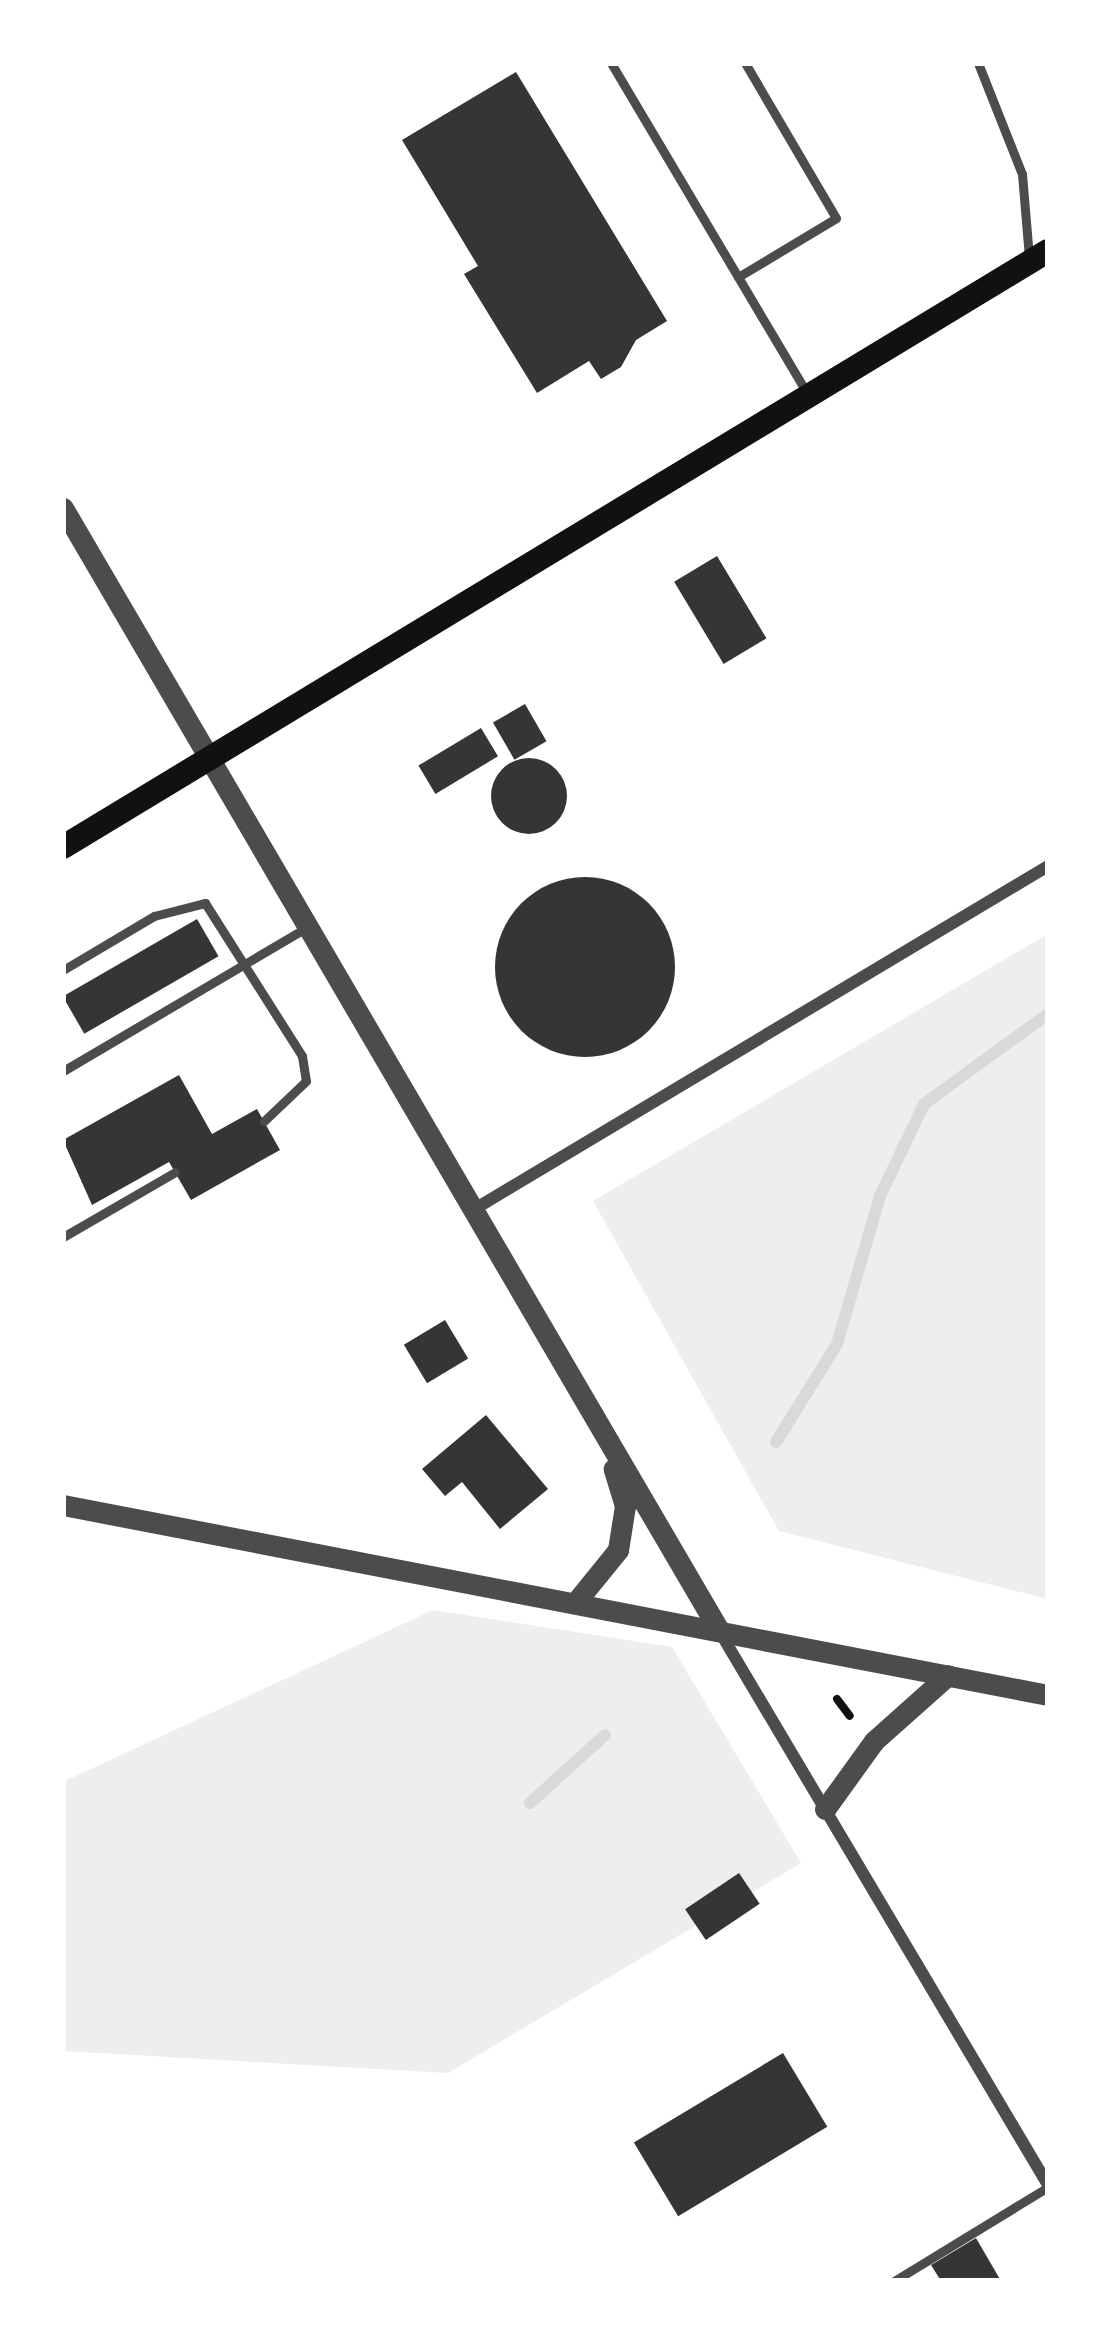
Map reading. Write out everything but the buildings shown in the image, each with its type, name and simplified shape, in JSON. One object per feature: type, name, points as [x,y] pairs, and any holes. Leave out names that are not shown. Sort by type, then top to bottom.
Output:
[{"type":"main road","points":[[63,847],[1038,257]]},
{"type":"street","points":[[63,508],[1048,2186]]},
{"type":"street","points":[[473,1210],[1048,866]]},
{"type":"street","points":[[575,1603],[618,1550],[625,1506],[604,1434]]},
{"type":"street","points":[[63,1505],[1048,1695]]},
{"type":"street","points":[[825,1809],[874,1742],[948,1675]]},
{"type":"lane","points":[[610,63],[809,395]]},
{"type":"lane","points":[[738,277],[836,218],[745,63]]},
{"type":"lane","points":[[978,63],[1022,175],[1038,257]]},
{"type":"lane","points":[[63,970],[154,916],[205,903],[302,1056],[306,1081],[264,1121]]},
{"type":"lane","points":[[63,1070],[308,927]]},
{"type":"lane","points":[[63,1237],[175,1172]]},
{"type":"lane","points":[[894,2281],[1048,2186]]},
{"type":"path","points":[[825,1706],[838,1704],[850,1716]]},
{"type":"shaded area","points":[[1048,934],[1048,1599],[779,1531],[593,1201]]},
{"type":"shaded area","points":[[433,1610],[672,1647],[801,1863],[448,2073],[63,2051],[63,1782]]},
{"type":"waterway","points":[[776,1442],[837,1344],[880,1196],[924,1104],[1048,1014]]},
{"type":"waterway","points":[[530,1803],[605,1735]]}]
